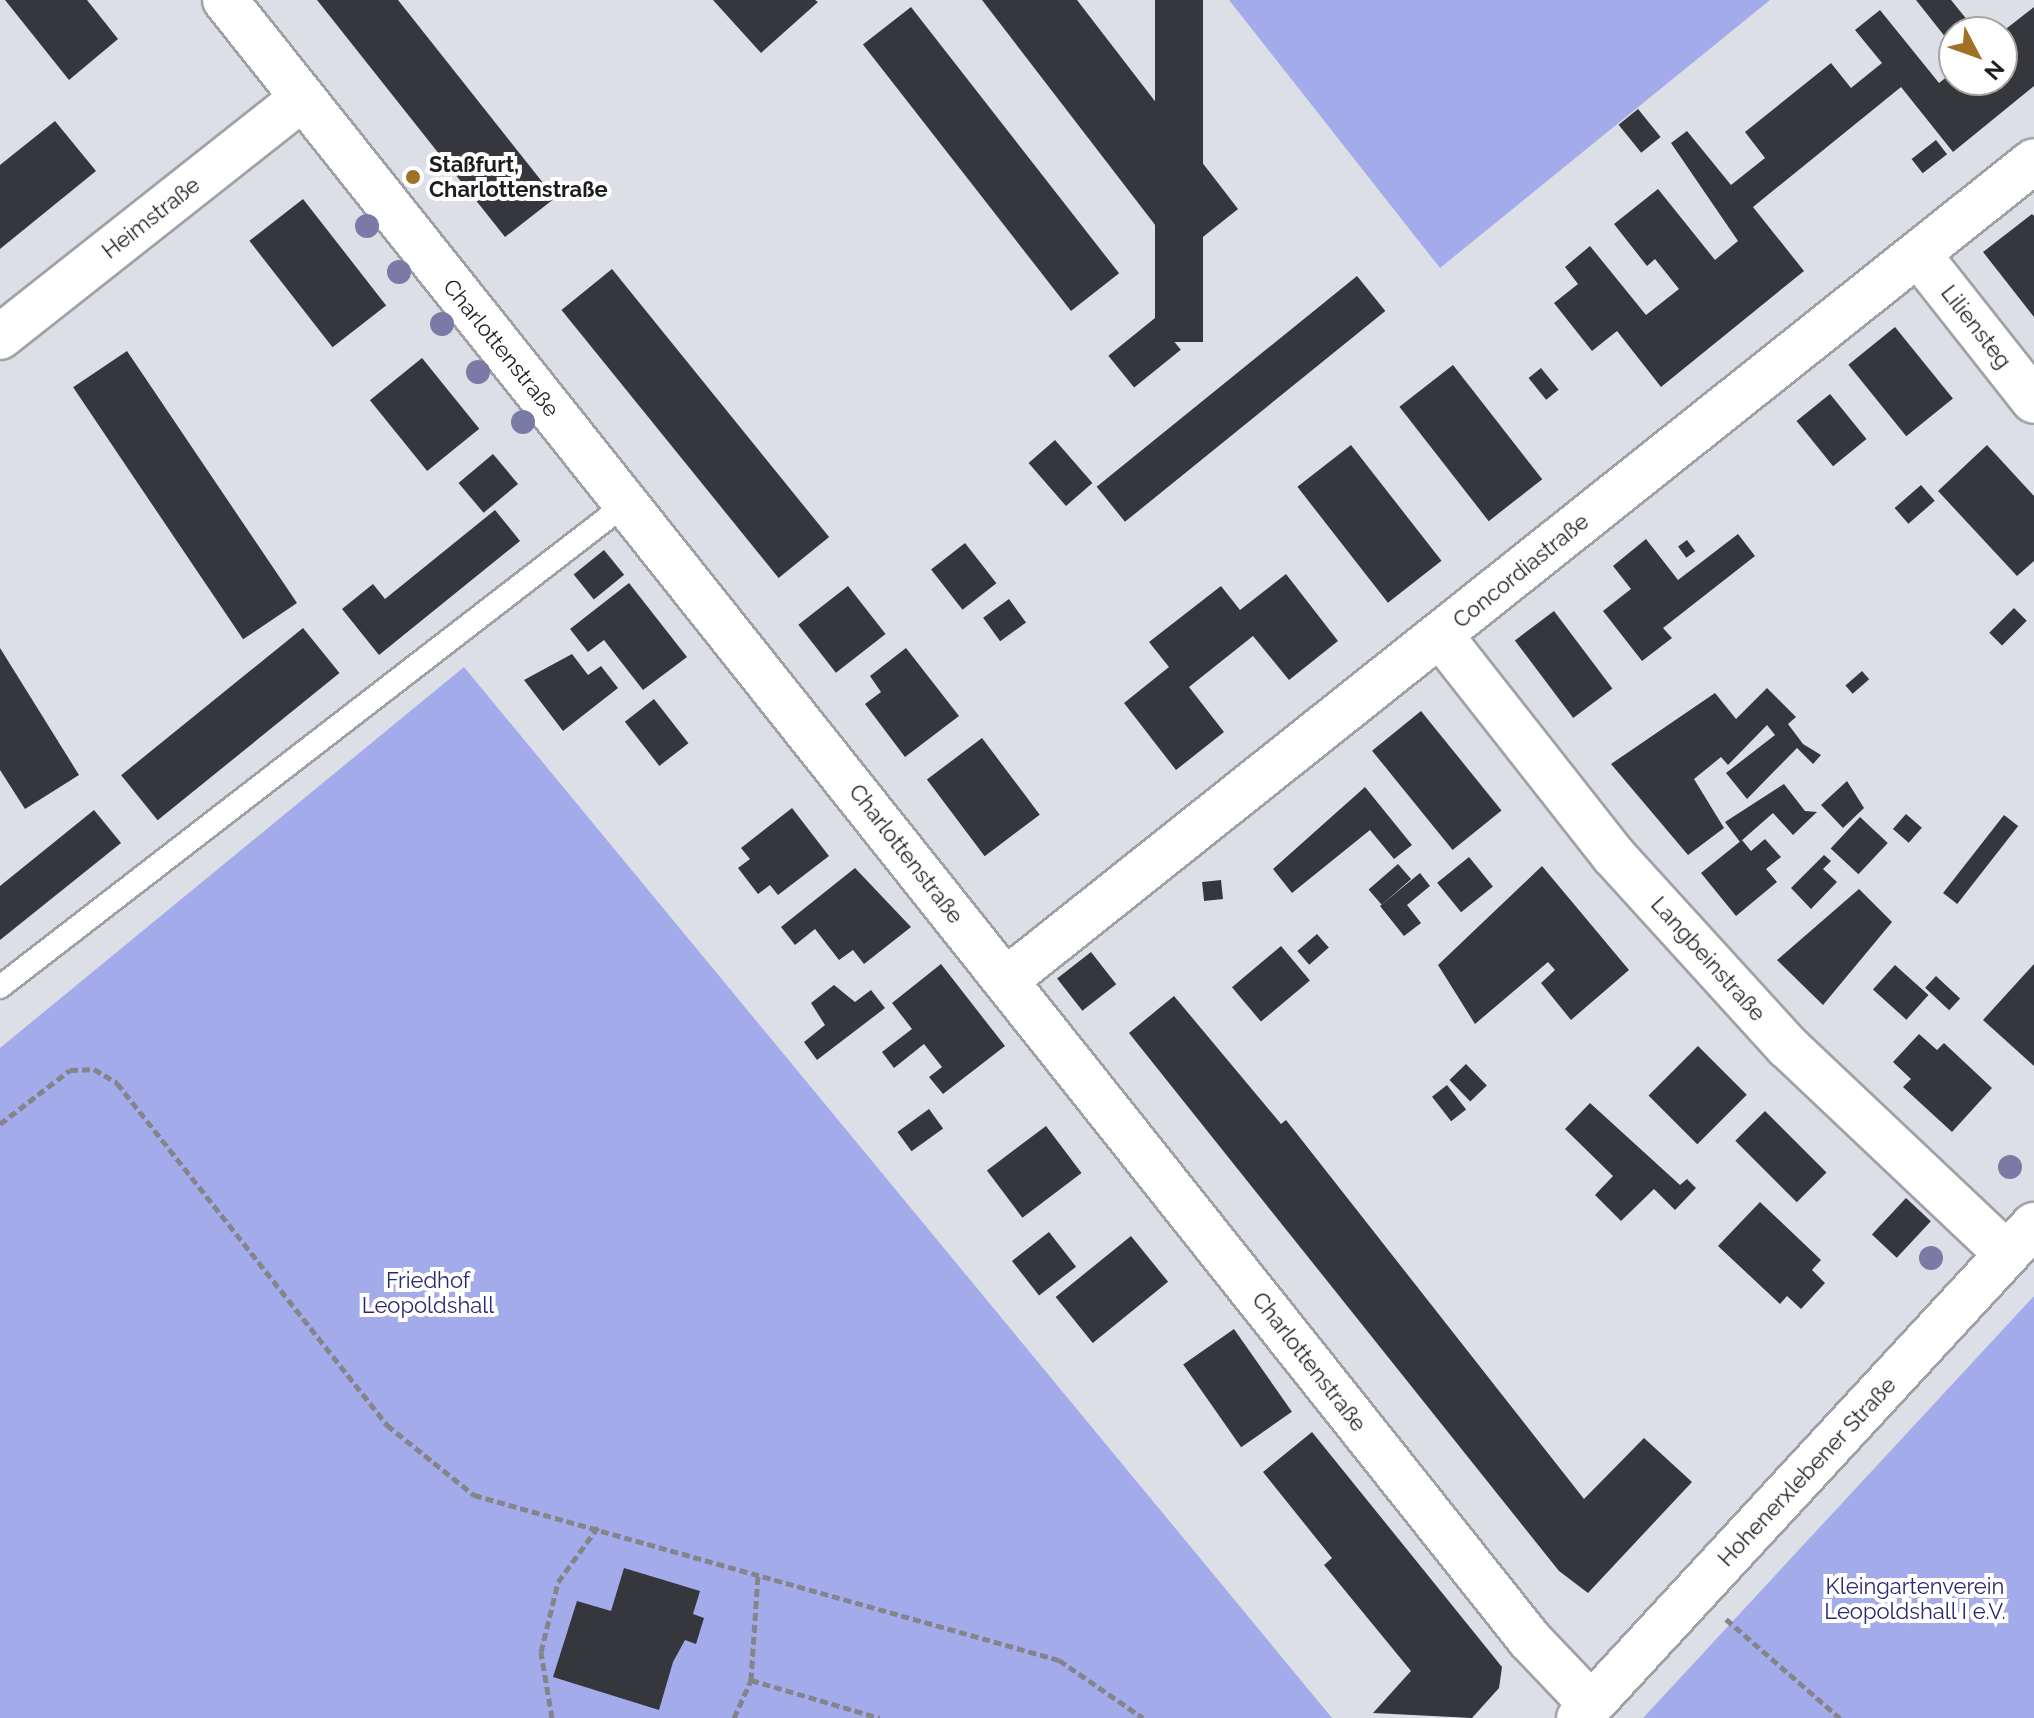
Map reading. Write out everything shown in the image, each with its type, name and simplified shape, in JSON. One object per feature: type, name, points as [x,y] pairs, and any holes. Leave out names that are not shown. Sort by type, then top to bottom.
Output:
[{"type":"street","name":"Charlottenstraße","points":[[225,0],[1585,1711]]},
{"type":"street","name":"Heimstraße","points":[[0,337],[301,99]]},
{"type":"street","name":"Concordiastraße","points":[[1006,980],[2034,161]]},
{"type":"street","name":"Liliensteg","points":[[1918,254],[2034,401]]},
{"type":"street","name":"Langbeinstraße","points":[[1440,635],[1614,856],[1747,1002],[2021,1240]]},
{"type":"street","name":"Hohenerxlebener Straße","points":[[1585,1711],[2021,1240]]},
{"type":"lane","points":[[0,987],[627,503]]},
{"type":"path","points":[[0,1124],[70,1070],[94,1069],[117,1083],[424,1462],[474,1495],[598,1527],[1059,1660],[1143,1718]]},
{"type":"path","points":[[552,1718],[541,1652],[558,1582],[598,1527]]},
{"type":"path","points":[[734,1718],[751,1680],[758,1575]]},
{"type":"path","points":[[1696,1592],[1840,1718]]},
{"type":"path","points":[[751,1680],[880,1718]]},
{"type":"green space","points":[[1229,0],[1770,0],[1440,268]]},
{"type":"green space","name":"Friedhof Leopoldshall","points":[[464,667],[1332,1718],[0,1718],[0,1048]]},
{"type":"green space","name":"Kleingartenverein Leopoldshall I e.V.","points":[[2034,1296],[2034,1718],[1643,1718]]},
{"type":"building","points":[[5,0],[87,0],[118,39],[69,80]]},
{"type":"building","points":[[317,0],[398,0],[555,198],[505,237]]},
{"type":"building","points":[[713,0],[815,0],[818,2],[761,53]]},
{"type":"building","points":[[982,0],[1077,0],[1238,209],[1179,256]]},
{"type":"building","points":[[1155,0],[1203,0],[1203,342],[1155,342]]},
{"type":"building","points":[[1916,0],[1951,0],[1964,16],[1938,16],[1938,28]]},
{"type":"building","points":[[911,7],[1119,273],[1071,311],[863,45]]},
{"type":"building","points":[[2034,7],[2034,86],[1953,152],[1901,87],[1753,207],[1804,271],[1661,387],[1617,331],[1592,351],[1554,303],[1578,284],[1565,267],[1590,246],[1646,315],[1679,289],[1655,259],[1647,266],[1614,224],[1658,189],[1715,260],[1738,241],[1671,143],[1687,131],[1731,185],[1765,158],[1745,132],[1831,63],[1851,88],[1882,63],[1855,30],[1880,10],[1938,82],[1938,96],[2018,96],[2018,20]]},
{"type":"building","points":[[1638,109],[1661,137],[1641,153],[1619,125]]},
{"type":"building","points":[[55,121],[96,171],[0,249],[0,165]]},
{"type":"building","points":[[1936,140],[1947,154],[1923,173],[1912,159]]},
{"type":"building","points":[[303,199],[386,305],[333,347],[249,241]]},
{"type":"building","points":[[2032,214],[2034,216],[2034,317],[1983,252]]},
{"type":"building","points":[[612,269],[829,537],[779,578],[561,310]]},
{"type":"building","points":[[1357,276],[1385,311],[1125,522],[1097,487]]},
{"type":"building","points":[[1155,318],[1181,350],[1134,388],[1108,356]]},
{"type":"building","points":[[1895,327],[1953,398],[1906,436],[1848,365]]},
{"type":"building","points":[[127,351],[297,603],[243,639],[73,387]]},
{"type":"building","points":[[422,358],[479,429],[427,471],[370,400]]},
{"type":"building","points":[[1453,365],[1542,479],[1489,521],[1399,407]]},
{"type":"building","points":[[1541,368],[1559,390],[1546,400],[1529,378]]},
{"type":"building","points":[[1830,394],[1867,439],[1833,466],[1797,421]]},
{"type":"building","points":[[1055,440],[1092,483],[1066,506],[1029,463]]},
{"type":"building","points":[[1351,445],[1442,561],[1388,603],[1297,487]]},
{"type":"building","points":[[1987,445],[2034,496],[2034,561],[2017,576],[1938,491]]},
{"type":"building","points":[[493,454],[518,484],[484,513],[459,483]]},
{"type":"building","points":[[1921,485],[1935,501],[1908,524],[1895,508]]},
{"type":"building","points":[[495,510],[520,541],[379,655],[342,609],[373,584],[385,599]]},
{"type":"building","points":[[1738,534],[1755,556],[1663,628],[1672,638],[1642,661],[1603,611],[1631,589],[1613,566],[1646,539],[1678,580]]},
{"type":"building","points":[[1687,540],[1695,551],[1686,558],[1678,546]]},
{"type":"building","points":[[965,543],[996,583],[963,610],[931,569]]},
{"type":"building","points":[[604,550],[624,575],[594,599],[574,575]]},
{"type":"building","points":[[1286,574],[1338,641],[1289,680],[1253,636],[1189,687],[1224,732],[1176,770],[1124,703],[1169,667],[1149,642],[1221,586],[1240,610]]},
{"type":"building","points":[[629,583],[687,657],[643,690],[604,640],[588,652],[570,629]]},
{"type":"building","points":[[848,586],[886,634],[836,673],[798,625]]},
{"type":"building","points":[[1009,599],[1026,622],[1000,641],[983,618]]},
{"type":"building","points":[[2014,608],[2027,621],[2002,645],[1989,633]]},
{"type":"building","points":[[1554,611],[1612,688],[1573,718],[1515,640]]},
{"type":"building","points":[[303,628],[340,673],[158,820],[121,775]]},
{"type":"building","points":[[0,648],[79,775],[25,809],[0,770]]},
{"type":"building","points":[[906,648],[959,716],[905,757],[865,704],[881,692],[870,676]]},
{"type":"building","points":[[572,654],[588,675],[601,666],[618,688],[563,731],[524,680]]},
{"type":"building","points":[[1862,671],[1869,679],[1853,694],[1845,685]]},
{"type":"building","points":[[1767,688],[1796,717],[1788,724],[1803,744],[1821,755],[1813,764],[1797,748],[1747,799],[1726,773],[1775,735],[1767,725],[1728,765],[1721,757],[1694,779],[1724,828],[1688,855],[1611,764],[1715,693],[1736,719]]},
{"type":"building","points":[[654,699],[688,743],[659,766],[625,722]]},
{"type":"building","points":[[1421,711],[1502,810],[1453,850],[1372,751]]},
{"type":"building","points":[[982,738],[1040,815],[985,856],[927,780]]},
{"type":"building","points":[[1847,781],[1864,808],[1843,828],[1821,805]]},
{"type":"building","points":[[1784,784],[1805,811],[1817,812],[1793,835],[1773,813],[1740,842],[1725,822]]},
{"type":"building","points":[[1365,787],[1412,845],[1394,859],[1370,830],[1292,893],[1273,869]]},
{"type":"building","points":[[792,808],[829,856],[778,895],[770,885],[758,894],[738,868],[750,859],[741,848]]},
{"type":"building","points":[[94,810],[121,843],[0,940],[0,886]]},
{"type":"building","points":[[1906,814],[1922,828],[1909,843],[1893,829]]},
{"type":"building","points":[[2004,815],[2018,826],[1957,904],[1943,893]]},
{"type":"building","points":[[1860,817],[1888,843],[1858,874],[1831,848]]},
{"type":"building","points":[[1765,839],[1781,857],[1766,869],[1777,882],[1736,916],[1701,873],[1742,840],[1751,851]]},
{"type":"building","points":[[1824,855],[1831,861],[1823,869],[1837,882],[1811,909],[1791,888]]},
{"type":"building","points":[[1469,857],[1493,887],[1461,912],[1437,883]]},
{"type":"building","points":[[1398,864],[1411,879],[1382,905],[1369,890]]},
{"type":"building","points":[[1542,866],[1629,970],[1571,1020],[1541,983],[1555,970],[1548,962],[1475,1024],[1438,965]]},
{"type":"building","points":[[855,868],[911,927],[864,964],[853,950],[839,960],[815,929],[795,945],[781,927]]},
{"type":"building","points":[[1420,873],[1430,886],[1407,905],[1421,923],[1404,936],[1380,906]]},
{"type":"building","points":[[1221,880],[1223,899],[1204,901],[1202,882]]},
{"type":"building","points":[[1859,889],[1892,922],[1823,1005],[1777,960]]},
{"type":"building","points":[[1317,934],[1329,948],[1309,965],[1297,951]]},
{"type":"building","points":[[1281,946],[1310,980],[1261,1022],[1232,987]]},
{"type":"building","points":[[1091,952],[1116,984],[1082,1011],[1057,978]]},
{"type":"building","points":[[941,964],[1005,1046],[943,1094],[929,1077],[942,1067],[924,1044],[894,1068],[882,1052],[912,1029],[892,1003]]},
{"type":"building","points":[[2034,964],[2034,1066],[1983,1020]]},
{"type":"building","points":[[1895,965],[1928,995],[1906,1020],[1873,990]]},
{"type":"building","points":[[1936,976],[1960,999],[1949,1010],[1925,988]]},
{"type":"building","points":[[834,985],[855,1002],[871,990],[885,1008],[817,1060],[804,1042],[825,1025],[811,1003]]},
{"type":"building","points":[[1174,996],[1281,1124],[1286,1120],[1584,1499],[1644,1438],[1692,1482],[1588,1593],[1559,1571],[1129,1033]]},
{"type":"building","points":[[1919,1034],[1937,1050],[1944,1043],[1992,1088],[1952,1132],[1903,1087],[1911,1079],[1893,1062]]},
{"type":"building","points":[[1698,1046],[1747,1095],[1697,1144],[1649,1095]]},
{"type":"building","points":[[1466,1064],[1487,1086],[1470,1102],[1449,1080]]},
{"type":"building","points":[[1447,1085],[1466,1109],[1451,1121],[1432,1097]]},
{"type":"building","points":[[1590,1103],[1680,1185],[1687,1179],[1696,1188],[1675,1210],[1654,1189],[1621,1221],[1595,1195],[1613,1176],[1565,1129]]},
{"type":"building","points":[[929,1109],[943,1128],[912,1151],[897,1132]]},
{"type":"building","points":[[1765,1111],[1827,1173],[1797,1202],[1735,1141]]},
{"type":"building","points":[[1046,1126],[1082,1173],[1022,1218],[987,1171]]},
{"type":"building","points":[[1906,1198],[1931,1221],[1897,1258],[1872,1235]]},
{"type":"building","points":[[1760,1202],[1821,1260],[1812,1270],[1825,1283],[1801,1309],[1787,1296],[1780,1304],[1718,1246]]},
{"type":"building","points":[[1049,1232],[1076,1267],[1039,1296],[1012,1261]]},
{"type":"building","points":[[1131,1236],[1168,1282],[1093,1343],[1056,1297]]},
{"type":"building","points":[[1234,1329],[1292,1412],[1241,1447],[1183,1365]]},
{"type":"building","points":[[1312,1432],[1502,1667],[1499,1688],[1472,1718],[1373,1713],[1411,1671],[1324,1565],[1332,1558],[1263,1472]]},
{"type":"building","points":[[624,1568],[700,1591],[693,1614],[704,1618],[696,1644],[685,1640],[673,1662],[659,1710],[553,1677],[577,1601],[611,1611]]},
{"type":"place","name":"Staßfurt, Charlottenstraße","points":[[413,177]]}]
